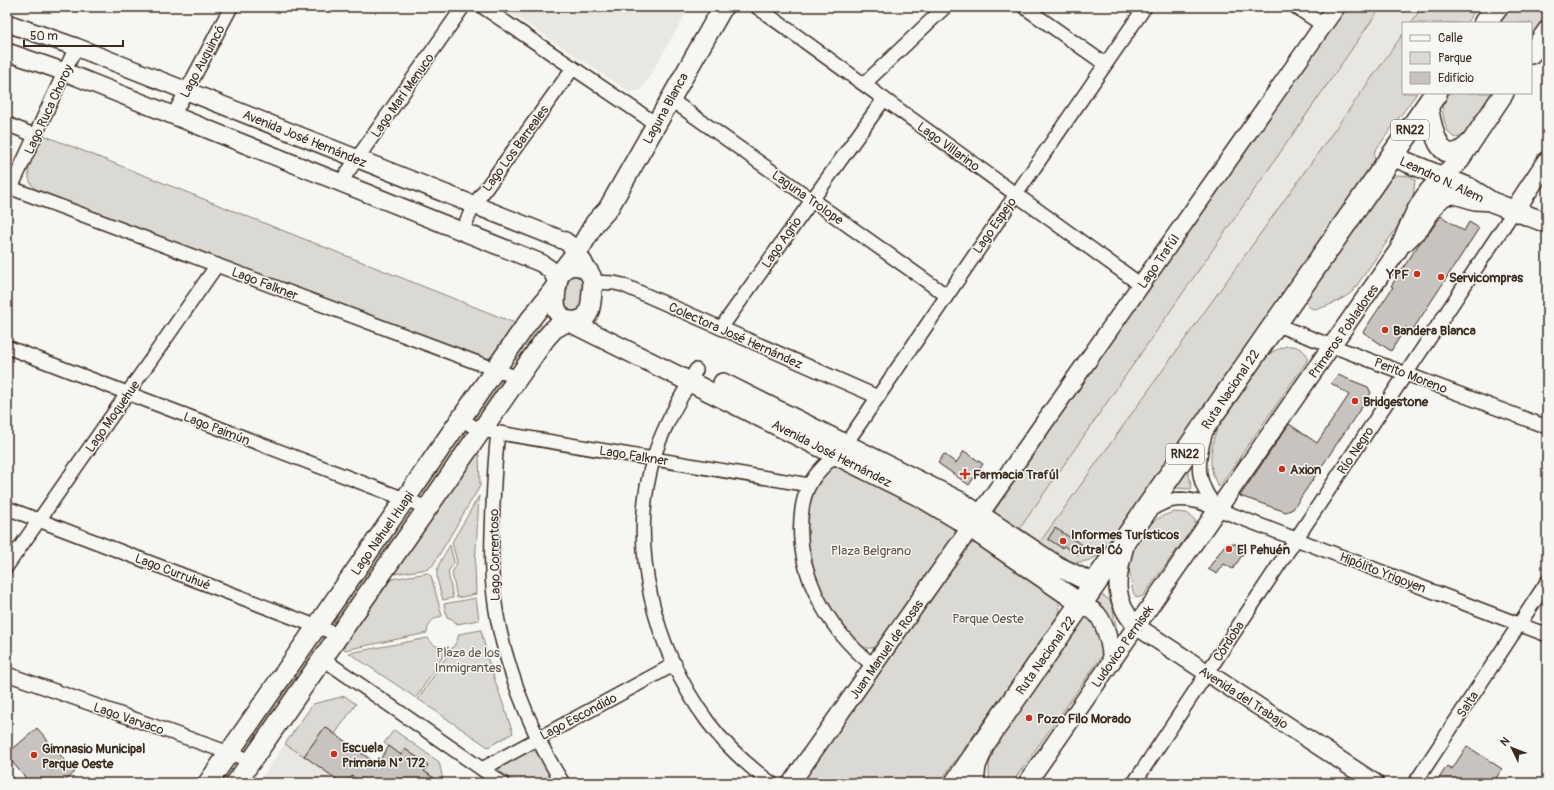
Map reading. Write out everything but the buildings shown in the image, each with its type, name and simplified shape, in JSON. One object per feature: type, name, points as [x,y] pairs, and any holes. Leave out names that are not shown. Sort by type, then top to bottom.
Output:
[{"type":"highway","points":[[1486,22],[1497,7]]},
{"type":"highway","name":"Ruta Nacional 22","points":[[956,783],[1432,99]]},
{"type":"main road","name":"Laguna Blanca","points":[[558,279],[595,223],[608,209],[723,7]]},
{"type":"main road","points":[[1532,53],[1546,32]]},
{"type":"main road","name":"Primeros Pobladores","points":[[1442,177],[1454,166],[1503,94]]},
{"type":"main road","name":"Leandro N. Alem","points":[[1432,99],[1435,137],[1440,148],[1446,152],[1456,152],[1463,149],[1471,142]]},
{"type":"main road","name":"Leandro N. Alem","points":[[1392,156],[1470,188],[1492,202],[1547,223]]},
{"type":"main road","name":"Río Negro","points":[[1514,211],[1547,161]]},
{"type":"main road","name":"Laguna Blanca","points":[[591,276],[593,253],[604,226],[608,209]]},
{"type":"main road","points":[[558,279],[570,266],[578,265],[585,268],[591,276],[592,306],[589,313],[578,321],[569,321]]},
{"type":"main road","name":"Avenida José Hernández","points":[[558,279],[556,309],[562,317],[693,376],[840,449],[948,494],[975,521],[1081,604]]},
{"type":"main road","name":"Lago Nahuel Huapi","points":[[208,783],[558,279]]},
{"type":"main road","name":"Avenida José Hernández","points":[[592,306],[596,316],[605,325],[693,376]]},
{"type":"main road","name":"Lago Nahuel Huapi","points":[[236,783],[428,508],[490,432],[518,378],[548,335],[554,329],[569,321]]},
{"type":"main road","name":"Avenida José Hernández","points":[[975,521],[1057,566],[1094,584]]},
{"type":"street","name":"Lago Auquincó","points":[[173,116],[230,7]]},
{"type":"street","name":"Lago Marí Menuco","points":[[340,183],[463,7]]},
{"type":"street","points":[[483,7],[656,124]]},
{"type":"street","name":"Lago Villarino","points":[[757,7],[1141,285]]},
{"type":"street","points":[[864,84],[945,7]]},
{"type":"street","points":[[1024,7],[1105,64]]},
{"type":"street","name":"Lago Espejo","points":[[874,666],[855,650],[832,623],[821,604],[810,578],[803,554],[801,530],[803,502],[809,485],[818,471],[840,449],[878,397],[946,295],[1145,7]]},
{"type":"street","points":[[1296,7],[1323,25]]},
{"type":"street","name":"Lago Trafúl","points":[[975,521],[1336,7]]},
{"type":"street","name":"Avenida José Hernández","points":[[7,23],[76,47],[564,241],[573,247],[577,252],[591,276]]},
{"type":"street","name":"Lago Ruca Choroy","points":[[9,189],[36,136],[76,47]]},
{"type":"street","points":[[7,52],[64,72],[544,265],[553,272],[558,279]]},
{"type":"street","name":"Lago Los Barreales","points":[[462,232],[474,205],[573,68]]},
{"type":"street","name":"Lago Agrio","points":[[721,328],[884,98]]},
{"type":"street","name":"Laguna Trolope","points":[[670,99],[946,295]]},
{"type":"street","points":[[7,124],[36,136]]},
{"type":"street","name":"Primeros Pobladores","points":[[1218,509],[1399,249],[1412,216],[1431,187],[1442,177]]},
{"type":"street","name":"Lago Falkner","points":[[9,189],[518,378]]},
{"type":"street","name":"Leandro N. Alem","points":[[1399,249],[1417,231],[1437,203],[1446,196],[1455,195],[1472,200],[1492,202]]},
{"type":"street","name":"Río Negro","points":[[1296,539],[1514,211]]},
{"type":"street","name":"Lago Moquehue","points":[[7,566],[217,265]]},
{"type":"street","name":"Colectora José Hernández","points":[[591,276],[623,285],[878,397]]},
{"type":"street","name":"Perito Moreno","points":[[1274,324],[1547,427]]},
{"type":"street","name":"Lago Paimún","points":[[7,347],[428,508]]},
{"type":"street","points":[[693,376],[666,425],[653,459],[647,488],[644,522],[645,558],[653,606],[662,636],[695,702],[715,731],[744,761],[771,783]]},
{"type":"street","points":[[1210,418],[1201,450],[1199,468],[1201,481],[1205,491],[1218,509]]},
{"type":"street","name":"Lago Falkner","points":[[461,419],[490,432],[809,485]]},
{"type":"street","name":"Lago Correntoso","points":[[490,432],[493,486],[492,579],[501,634],[520,694],[538,738],[563,783]]},
{"type":"street","name":"Hipólito Yrigoyen","points":[[1132,531],[1157,506],[1171,500],[1187,499],[1218,509],[1547,635]]},
{"type":"street","name":"Lago Curruhué","points":[[7,508],[339,635]]},
{"type":"street","name":"Ludovico Pernisek","points":[[1027,783],[1218,509]]},
{"type":"street","name":"Juan Manuel de Rosas","points":[[791,783],[975,521]]},
{"type":"street","name":"Avenida del Trabajo","points":[[1132,531],[1118,573],[1117,586],[1121,603],[1129,618],[1136,626],[1375,783]]},
{"type":"street","name":"Córdoba","points":[[1134,783],[1296,539]]},
{"type":"street","name":"Salta","points":[[1414,783],[1547,582]]},
{"type":"street","name":"Avenida del Trabajo","points":[[1094,584],[1109,592],[1121,603]]},
{"type":"street","points":[[1081,604],[1094,612],[1101,620],[1111,646],[1111,662]]},
{"type":"street","points":[[323,659],[502,783]]},
{"type":"street","name":"Lago Escondido","points":[[482,769],[675,664]]},
{"type":"street","name":"Lago Varvaco","points":[[7,674],[252,761]]},
{"type":"street","points":[[975,783],[978,766],[988,737]]},
{"type":"shaded area","points":[[502,7],[690,7],[641,90],[630,92]]},
{"type":"shaded area","points":[[1381,7],[1422,7],[1412,22],[1402,22],[1402,35],[1040,542],[1020,528]]},
{"type":"shaded area","name":"Escuela Primaria N° 172","points":[[325,727],[366,756],[361,763],[372,771],[389,746],[405,749],[428,765],[424,771],[440,783],[258,783],[285,744],[304,756]]},
{"type":"green space","points":[[1344,7],[1381,7],[1020,528],[1040,542],[1402,35],[1402,94],[1416,94],[1375,151],[1374,155],[1376,162],[1106,550],[1087,561],[1065,561],[995,515],[995,510]]},
{"type":"green space","points":[[1422,7],[1478,7],[1467,22],[1412,22]]},
{"type":"green space","points":[[1507,7],[1547,7],[1544,17],[1532,35],[1532,22],[1497,22]]},
{"type":"green space","points":[[1446,94],[1492,94],[1465,134],[1459,137],[1454,137],[1446,128],[1443,114],[1443,100]]},
{"type":"green space","points":[[43,135],[520,325],[496,356],[488,358],[480,357],[39,191],[33,186],[29,179],[29,172],[30,164]]},
{"type":"green space","points":[[1397,175],[1410,176],[1415,180],[1411,207],[1353,291],[1329,305],[1315,309],[1311,308],[1307,304],[1306,298],[1390,179]]},
{"type":"green space","points":[[572,272],[585,278],[584,308],[571,314],[562,302],[563,283]]},
{"type":"green space","points":[[537,323],[544,328],[520,362],[514,358]]},
{"type":"green space","points":[[1286,346],[1292,346],[1303,350],[1307,355],[1307,361],[1219,487],[1215,480],[1211,466],[1211,451],[1217,429],[1265,358],[1272,352]]},
{"type":"green space","points":[[498,379],[504,383],[479,421],[473,418]]},
{"type":"green space","points":[[464,430],[469,434],[427,495],[422,491]]},
{"type":"green space","points":[[477,454],[479,455],[480,486],[433,565],[428,569],[394,574]]},
{"type":"green space","name":"Plaza Belgrano","points":[[835,464],[951,523],[956,529],[956,535],[878,646],[872,648],[865,648],[859,645],[849,635],[838,620],[821,588],[809,550],[807,530],[808,511],[813,494],[822,478]]},
{"type":"green space","points":[[1188,471],[1192,489],[1175,488]]},
{"type":"green space","points":[[479,496],[475,567],[476,594],[457,598],[452,573],[457,562],[452,542]]},
{"type":"green space","points":[[406,512],[412,515],[337,624],[331,620]]},
{"type":"green space","points":[[1175,512],[1187,513],[1195,520],[1195,525],[1143,596],[1137,598],[1132,590],[1129,561],[1134,542],[1148,525],[1161,517]]},
{"type":"green space","name":"Parque Oeste","points":[[980,542],[1057,597],[1060,613],[1056,622],[939,783],[802,783],[967,549],[971,544]]},
{"type":"green space","points":[[450,545],[454,562],[448,572],[453,598],[443,600],[438,583],[437,571],[438,566]]},
{"type":"green space","name":"Plaza de los Inmigrantes","points":[[428,573],[431,576],[442,616],[436,618],[428,626],[427,633],[345,650],[344,646],[391,579]]},
{"type":"green space","points":[[1100,594],[1108,599],[1112,604],[1117,631],[1114,635],[1093,605]]},
{"type":"green space","name":"Plaza de los Inmigrantes","points":[[476,598],[479,620],[457,624],[452,619],[447,617],[444,604]]},
{"type":"green space","points":[[1085,616],[1097,624],[1103,653],[1102,656],[1012,783],[989,783],[989,764],[996,743]]},
{"type":"green space","name":"Plaza de los Inmigrantes","points":[[481,630],[488,660],[513,733],[488,747],[418,699],[457,641],[459,634]]},
{"type":"green space","name":"Plaza de los Inmigrantes","points":[[428,638],[437,646],[442,648],[449,647],[416,698],[349,653]]},
{"type":"green space","points":[[311,650],[316,653],[249,750],[244,746]]},
{"type":"green space","points":[[345,696],[356,704],[335,734],[325,727],[304,756],[285,744],[313,704]]},
{"type":"green space","points":[[394,730],[439,762],[443,780],[442,783],[424,771],[428,765],[405,749],[401,755],[384,743]]},
{"type":"green space","points":[[531,749],[537,753],[555,783],[517,783],[499,771],[499,766]]},
{"type":"green space","points":[[229,768],[234,771],[230,783],[214,783]]},
{"type":"place","name":"YPF","points":[[1417,274]]},
{"type":"place","name":"Servicompras","points":[[1441,277]]},
{"type":"place","name":"Bandera Blanca","points":[[1385,330]]},
{"type":"place","name":"Bridgestone","points":[[1355,401]]},
{"type":"place","name":"Axion","points":[[1282,469]]},
{"type":"place","name":"Farmacia Trafúl","points":[[965,474]]},
{"type":"place","name":"Informes Turísticos Cutral Có","points":[[1063,541]]},
{"type":"place","name":"El Pehuén","points":[[1229,549]]},
{"type":"place","name":"Pozo Filo Morado","points":[[1029,718]]},
{"type":"place","name":"Escuela Primaria N° 172","points":[[334,754]]},
{"type":"place","name":"Gimnasio Municipal Parque Oeste","points":[[34,755]]}]
